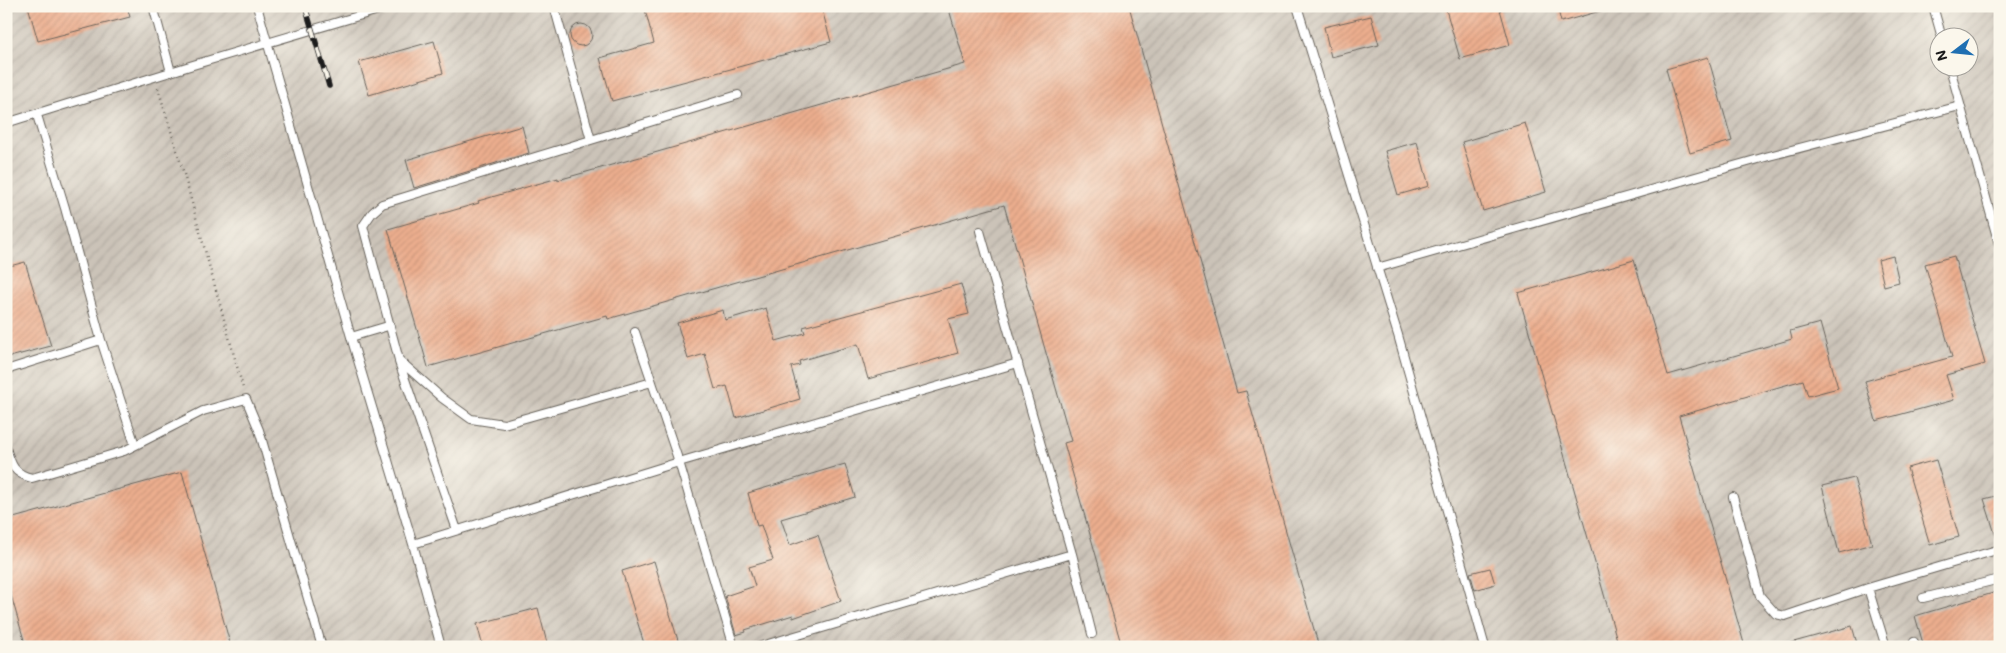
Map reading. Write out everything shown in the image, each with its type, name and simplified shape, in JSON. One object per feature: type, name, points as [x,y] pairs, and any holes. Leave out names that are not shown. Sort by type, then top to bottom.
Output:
[{"type":"lane","points":[[153,6],[174,71]]},
{"type":"lane","points":[[257,6],[351,337],[413,544],[441,647]]},
{"type":"lane","points":[[6,123],[392,6]]},
{"type":"lane","points":[[554,6],[591,140]]},
{"type":"lane","points":[[1297,6],[1398,335],[1485,647]]},
{"type":"lane","points":[[1933,6],[1939,28]]},
{"type":"lane","points":[[1953,78],[2000,248]]},
{"type":"lane","points":[[457,530],[398,360],[363,226],[372,213],[382,204],[738,95]]},
{"type":"lane","points":[[1377,268],[1741,164],[1960,106]]},
{"type":"lane","points":[[37,115],[101,340],[136,445]]},
{"type":"lane","points":[[980,230],[1072,554],[1092,634]]},
{"type":"lane","points":[[351,337],[388,326]]},
{"type":"lane","points":[[635,332],[679,462],[734,647]]},
{"type":"lane","points":[[6,370],[101,340]]},
{"type":"lane","points":[[398,360],[442,398],[472,419],[504,424],[652,382]]},
{"type":"lane","points":[[413,544],[679,462],[1018,363]]},
{"type":"lane","points":[[6,448],[11,465],[21,476],[32,478],[124,452],[203,411],[246,399],[259,430],[322,647]]},
{"type":"lane","points":[[1734,497],[1760,596],[1776,614],[1785,616],[1868,588],[2000,549]]},
{"type":"lane","points":[[758,647],[1072,554]]},
{"type":"lane","points":[[1922,598],[2000,579]]},
{"type":"lane","points":[[1868,588],[1886,647]]},
{"type":"path","points":[[155,77],[166,121],[184,174],[246,399]]},
{"type":"shaded area","points":[[6,6],[2000,6],[2000,647],[6,647]]},
{"type":"building","points":[[28,6],[127,6],[130,17],[38,41]]},
{"type":"building","points":[[644,6],[821,6],[831,42],[612,101],[600,58],[654,43]]},
{"type":"building","points":[[948,6],[1129,6],[1237,393],[1246,391],[1319,647],[1122,647],[1064,443],[1071,441],[1004,205],[608,319],[607,316],[428,367],[388,229],[558,178],[558,180],[965,64]]},
{"type":"building","points":[[1445,6],[1499,6],[1510,45],[1460,59]]},
{"type":"building","points":[[1557,6],[1603,6],[1604,10],[1561,22]]},
{"type":"building","points":[[1371,16],[1379,45],[1331,57],[1324,27]]},
{"type":"building","points":[[581,24],[589,27],[592,35],[589,43],[581,46],[573,43],[570,35],[573,27]]},
{"type":"building","points":[[434,41],[443,73],[369,95],[359,62]]},
{"type":"building","points":[[1708,57],[1732,141],[1690,153],[1666,69]]},
{"type":"building","points":[[1525,123],[1546,192],[1483,211],[1462,142]]},
{"type":"building","points":[[522,126],[529,153],[414,188],[406,160]]},
{"type":"building","points":[[1417,142],[1429,186],[1398,195],[1385,151]]},
{"type":"building","points":[[1893,256],[1899,282],[1884,286],[1878,260]]},
{"type":"building","points":[[1954,256],[1985,364],[1946,375],[1954,400],[1876,421],[1865,381],[1952,357],[1925,264]]},
{"type":"building","points":[[1634,260],[1668,375],[1792,339],[1790,331],[1820,323],[1838,388],[1808,396],[1803,380],[1679,416],[1745,647],[1619,647],[1518,293]]},
{"type":"building","points":[[25,262],[51,346],[6,358],[6,267]]},
{"type":"building","points":[[961,284],[969,314],[948,319],[958,353],[868,379],[858,344],[799,361],[800,365],[791,367],[800,399],[736,418],[727,386],[715,389],[705,354],[688,359],[677,323],[723,310],[725,320],[766,308],[776,341],[805,333],[803,327]]},
{"type":"building","points":[[1936,460],[1959,537],[1930,545],[1907,468]]},
{"type":"building","points":[[845,464],[855,497],[781,519],[790,545],[818,535],[841,601],[793,618],[793,615],[745,630],[746,632],[736,635],[725,596],[755,586],[749,567],[773,560],[761,525],[757,526],[748,493]]},
{"type":"building","points":[[182,472],[231,647],[26,647],[6,578],[6,520]]},
{"type":"building","points":[[1854,478],[1872,544],[1839,553],[1822,486]]},
{"type":"building","points":[[2000,495],[2000,539],[1997,540],[1984,499]]},
{"type":"building","points":[[654,561],[680,647],[645,647],[622,571]]},
{"type":"building","points":[[1490,568],[1495,584],[1475,590],[1470,573]]},
{"type":"building","points":[[2000,591],[2000,647],[1924,647],[1915,616]]},
{"type":"building","points":[[538,608],[548,647],[483,647],[477,624]]},
{"type":"building","points":[[1852,626],[1858,647],[1791,647],[1790,643]]},
{"type":"railway","points":[[305,6],[329,86]]}]
